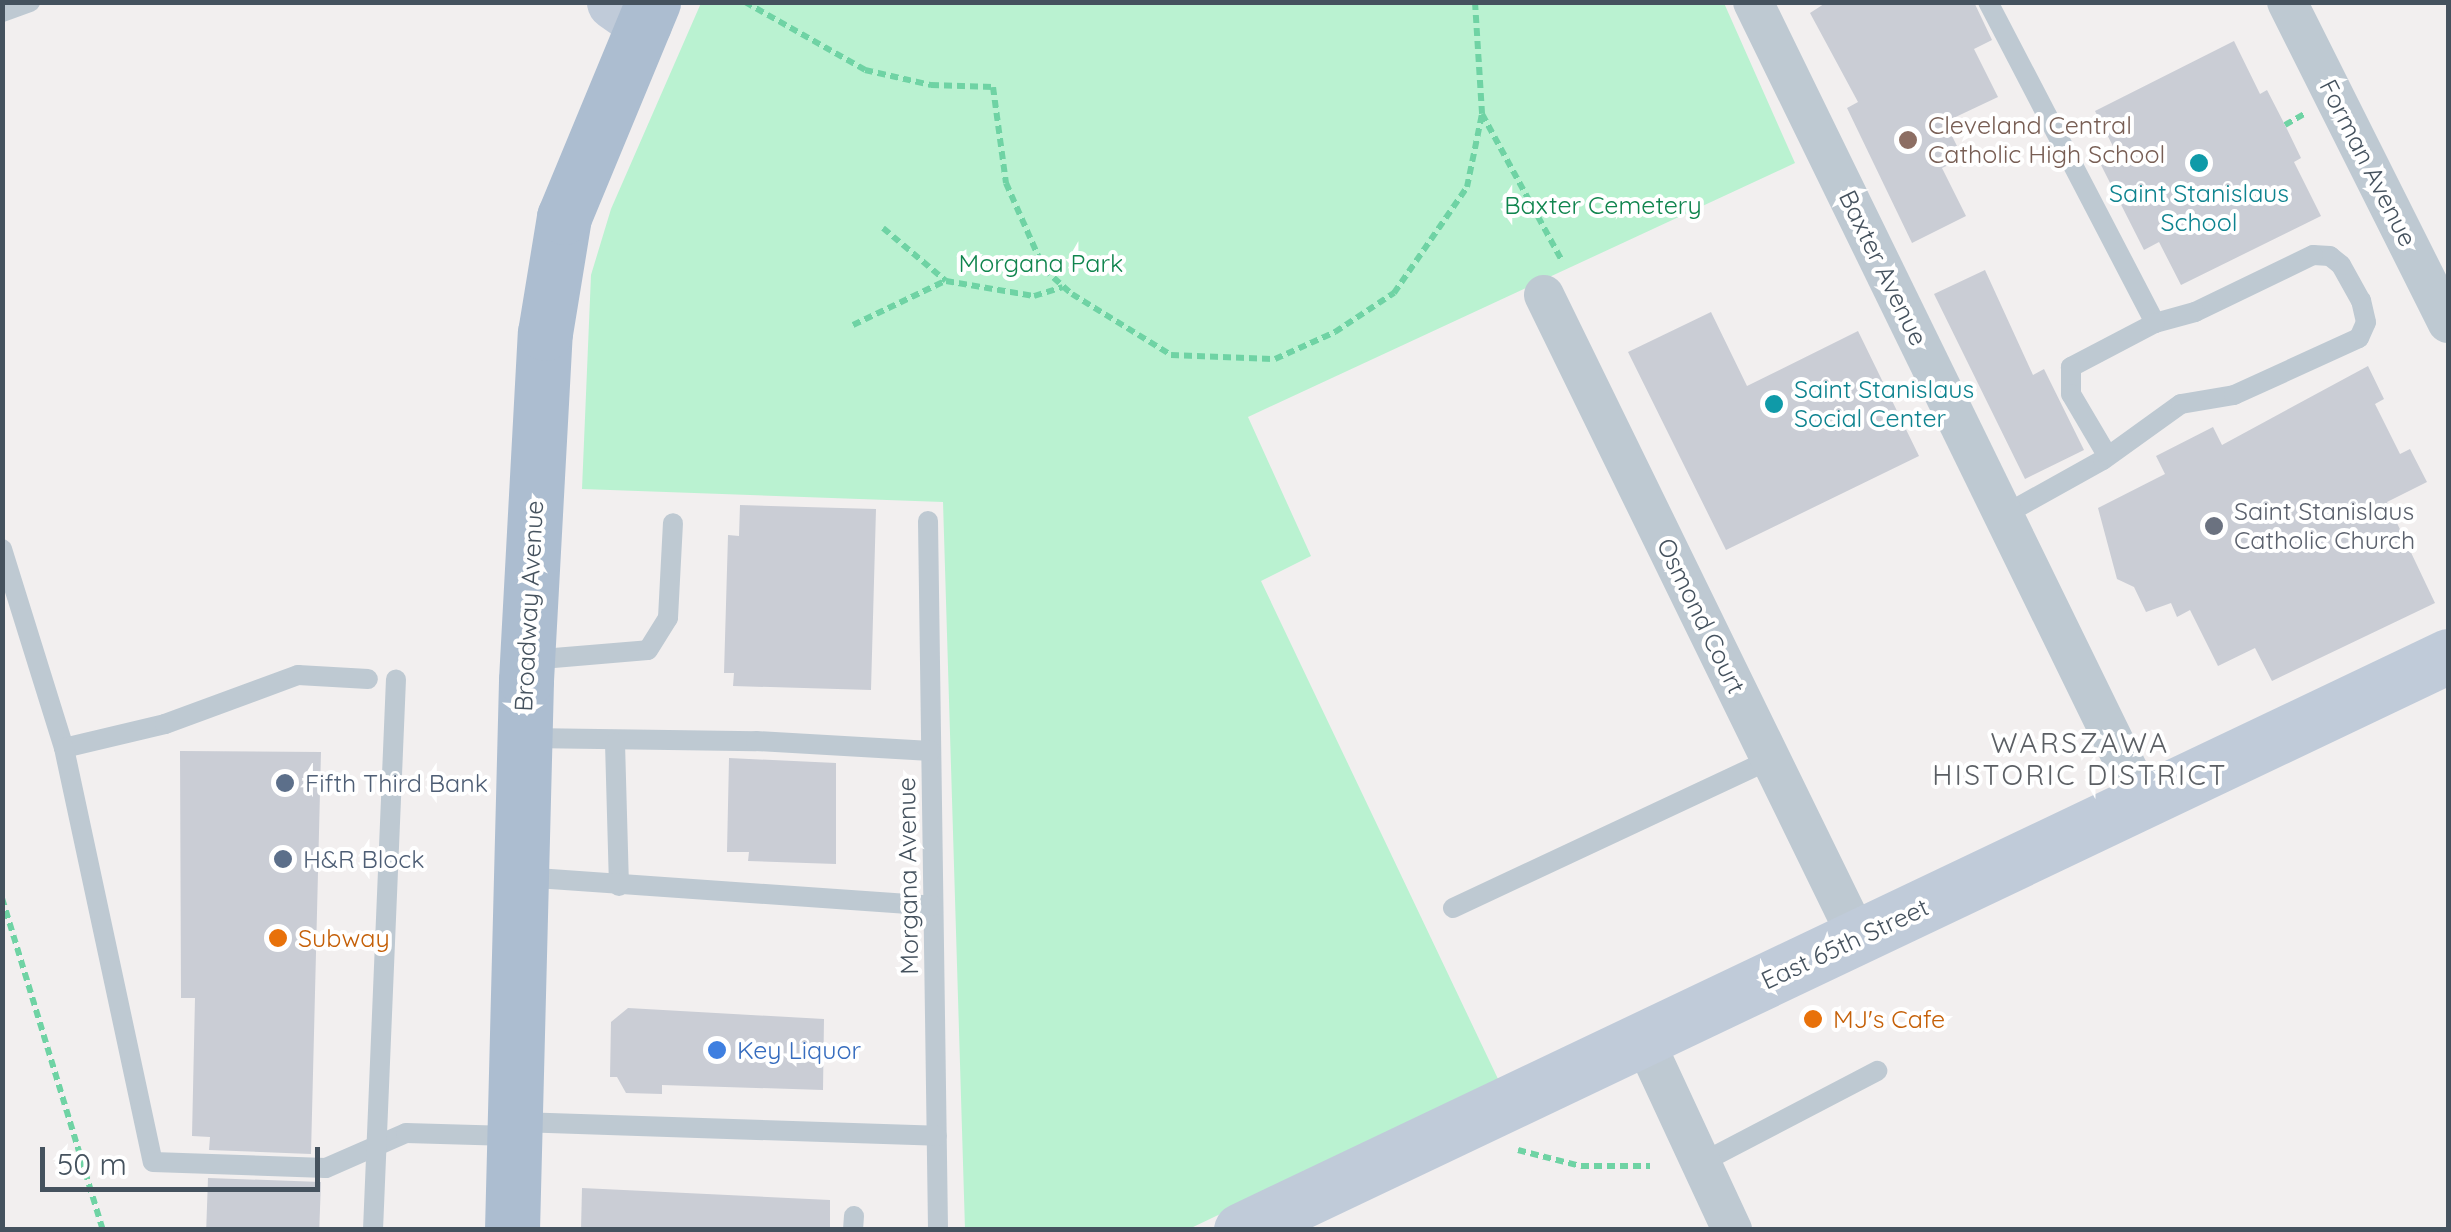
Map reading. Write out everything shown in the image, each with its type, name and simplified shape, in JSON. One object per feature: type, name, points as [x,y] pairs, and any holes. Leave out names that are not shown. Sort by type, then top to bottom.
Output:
[{"type":"main road","name":"Broadway Avenue","points":[[512,1230],[524,738],[538,414],[556,243],[637,9]]},
{"type":"street","name":"Baxter Avenue","points":[[1753,2],[2144,804]]},
{"type":"street","name":"Forman Avenue","points":[[2287,2],[2448,323]]},
{"type":"street","name":"Osmond Court","points":[[1556,283],[1771,759],[1858,938]]},
{"type":"street","name":"East 65th Street","points":[[1240,1230],[2144,804],[2448,656]]},
{"type":"street","points":[[1643,1038],[1732,1230]]},
{"type":"lane","points":[[2,12],[30,2]]},
{"type":"lane","points":[[1988,2],[2155,322]]},
{"type":"lane","points":[[2004,515],[2107,455],[2181,404],[2234,395],[2285,376],[2358,338],[2366,322],[2341,266],[2330,256],[2313,255],[2195,312],[2155,322],[2071,367],[2071,394],[2107,455]]},
{"type":"lane","name":"Morgana Avenue","points":[[928,521],[938,1230]]},
{"type":"lane","points":[[528,660],[648,650],[668,618],[673,523]]},
{"type":"lane","points":[[2,549],[64,748],[153,1162],[326,1168],[406,1133],[512,1129],[937,1136]]},
{"type":"lane","points":[[64,748],[164,724],[298,675],[368,679]]},
{"type":"lane","points":[[373,1230],[396,679]]},
{"type":"lane","points":[[524,738],[615,743],[756,740],[931,752]]},
{"type":"lane","points":[[615,743],[619,886]]},
{"type":"lane","points":[[1453,908],[1771,759]]},
{"type":"lane","points":[[520,876],[934,906]]},
{"type":"lane","points":[[1701,1163],[1878,1071]]},
{"type":"path","points":[[745,2],[865,70],[930,85],[993,87],[1006,183],[1044,268],[1064,287],[1171,355],[1275,359],[1335,332],[1394,294],[1466,187],[1482,114],[1475,2]]},
{"type":"path","points":[[2285,125],[2305,113]]},
{"type":"path","points":[[1482,114],[1556,283]]},
{"type":"path","points":[[883,228],[946,280],[1034,296],[1064,287]]},
{"type":"path","points":[[853,325],[946,280]]},
{"type":"path","points":[[2,898],[103,1230]]},
{"type":"path","points":[[1508,1148],[1581,1166],[1650,1166]]},
{"type":"green space","name":"Morgana Park","points":[[701,3],[1724,3],[1795,163],[1248,417],[1311,556],[1261,581],[1499,1081],[1189,1229],[965,1229],[943,502],[582,489],[591,275],[611,209]]},
{"type":"building","name":"Cleveland Central Catholic High School","points":[[1827,2],[1974,2],[1992,40],[1974,49],[1998,97],[1945,122],[1963,158],[1942,168],[1966,216],[1912,243],[1847,108],[1858,102],[1810,13]]},
{"type":"building","name":"Saint Stanislaus School","points":[[2234,41],[2260,94],[2267,90],[2285,125],[2301,158],[2294,162],[2321,216],[2181,285],[2159,242],[2144,250],[2101,165],[2118,156],[2095,111]]},
{"type":"building","points":[[1985,270],[2033,375],[2044,369],[2084,450],[2025,479],[1934,294]]},
{"type":"building","name":"Saint Stanislaus Social Center","points":[[1711,312],[1747,386],[1858,331],[1919,456],[1726,550],[1628,352]]},
{"type":"building","name":"Saint Stanislaus Catholic Church","points":[[2368,366],[2384,399],[2375,404],[2400,454],[2410,449],[2427,482],[2387,502],[2435,603],[2272,681],[2255,648],[2218,666],[2190,610],[2177,617],[2171,603],[2146,612],[2134,587],[2117,579],[2098,508],[2165,474],[2156,456],[2213,427],[2222,445]]},
{"type":"building","points":[[740,505],[876,509],[871,690],[733,686],[734,673],[724,673],[728,535],[739,536]]},
{"type":"building","points":[[180,751],[321,752],[311,1154],[209,1150],[210,1137],[192,1136],[195,998],[181,998]]},
{"type":"building","points":[[729,758],[836,763],[836,864],[748,861],[749,852],[727,852]]},
{"type":"building","name":"Key Liquor","points":[[628,1008],[824,1019],[823,1090],[662,1085],[662,1094],[626,1093],[617,1077],[610,1077],[611,1022]]},
{"type":"building","points":[[208,1178],[321,1182],[319,1230],[206,1230]]},
{"type":"building","points":[[582,1188],[830,1200],[830,1230],[581,1230]]},
{"type":"place","name":"Cleveland Central Catholic High School","points":[[1908,140]]},
{"type":"place","name":"Saint Stanislaus School","points":[[2199,163]]},
{"type":"place","name":"Saint Stanislaus Social Center","points":[[1774,404]]},
{"type":"place","name":"Saint Stanislaus Catholic Church","points":[[2214,526]]},
{"type":"place","name":"Fifth Third Bank","points":[[285,783]]},
{"type":"place","name":"H&R Block","points":[[283,859]]},
{"type":"place","name":"Subway","points":[[278,938]]},
{"type":"place","name":"MJ's Cafe","points":[[1813,1019]]},
{"type":"place","name":"Key Liquor","points":[[717,1050]]},
{"type":"district","name":"WARSZAWA HISTORIC DISTRICT","points":[[2080,759]]},
{"type":"park label","name":"Baxter Cemetery","points":[[1603,205]]}]
